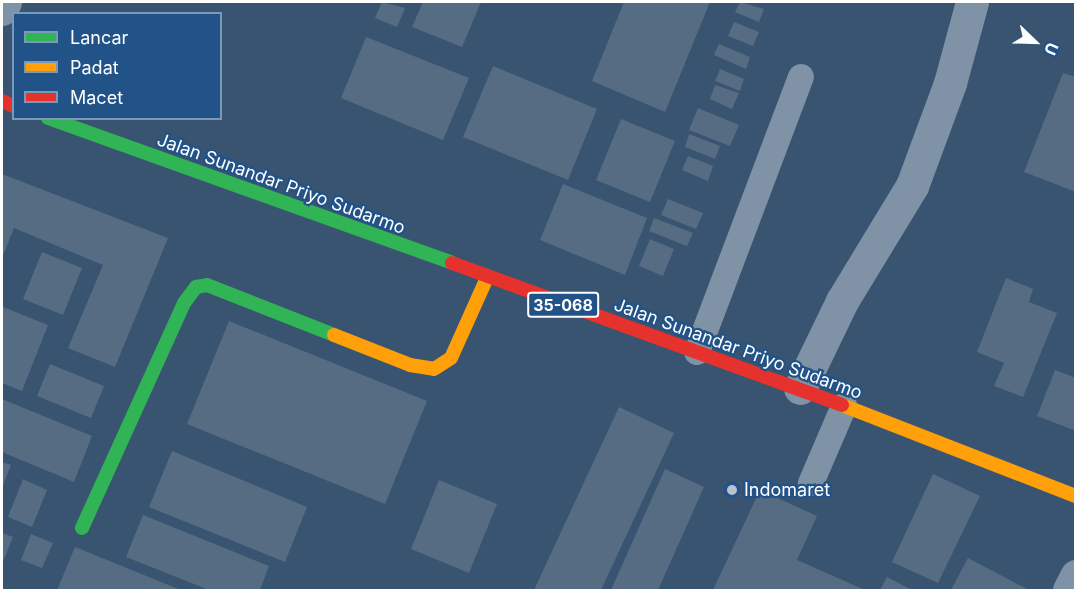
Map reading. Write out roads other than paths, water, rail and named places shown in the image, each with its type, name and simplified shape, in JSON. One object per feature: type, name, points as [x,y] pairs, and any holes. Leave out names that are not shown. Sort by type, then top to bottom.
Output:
[{"type":"main road","name":"Jalan Sunandar Priyo Sudarmo","points":[[53,120],[487,278],[800,388],[1076,496]]},
{"type":"main road","points":[[82,528],[184,303],[196,287],[207,285],[410,365],[434,369],[451,358],[487,278]]},
{"type":"street","points":[[2,9],[5,2]]},
{"type":"street","points":[[800,388],[842,301],[912,186],[950,83],[972,2]]},
{"type":"street","points":[[1069,591],[1076,576]]},
{"type":"lane","points":[[697,352],[801,77]]},
{"type":"lane","points":[[811,483],[844,406]]},
{"type":"place","name":"Indomaret","points":[[732,490]]}]
